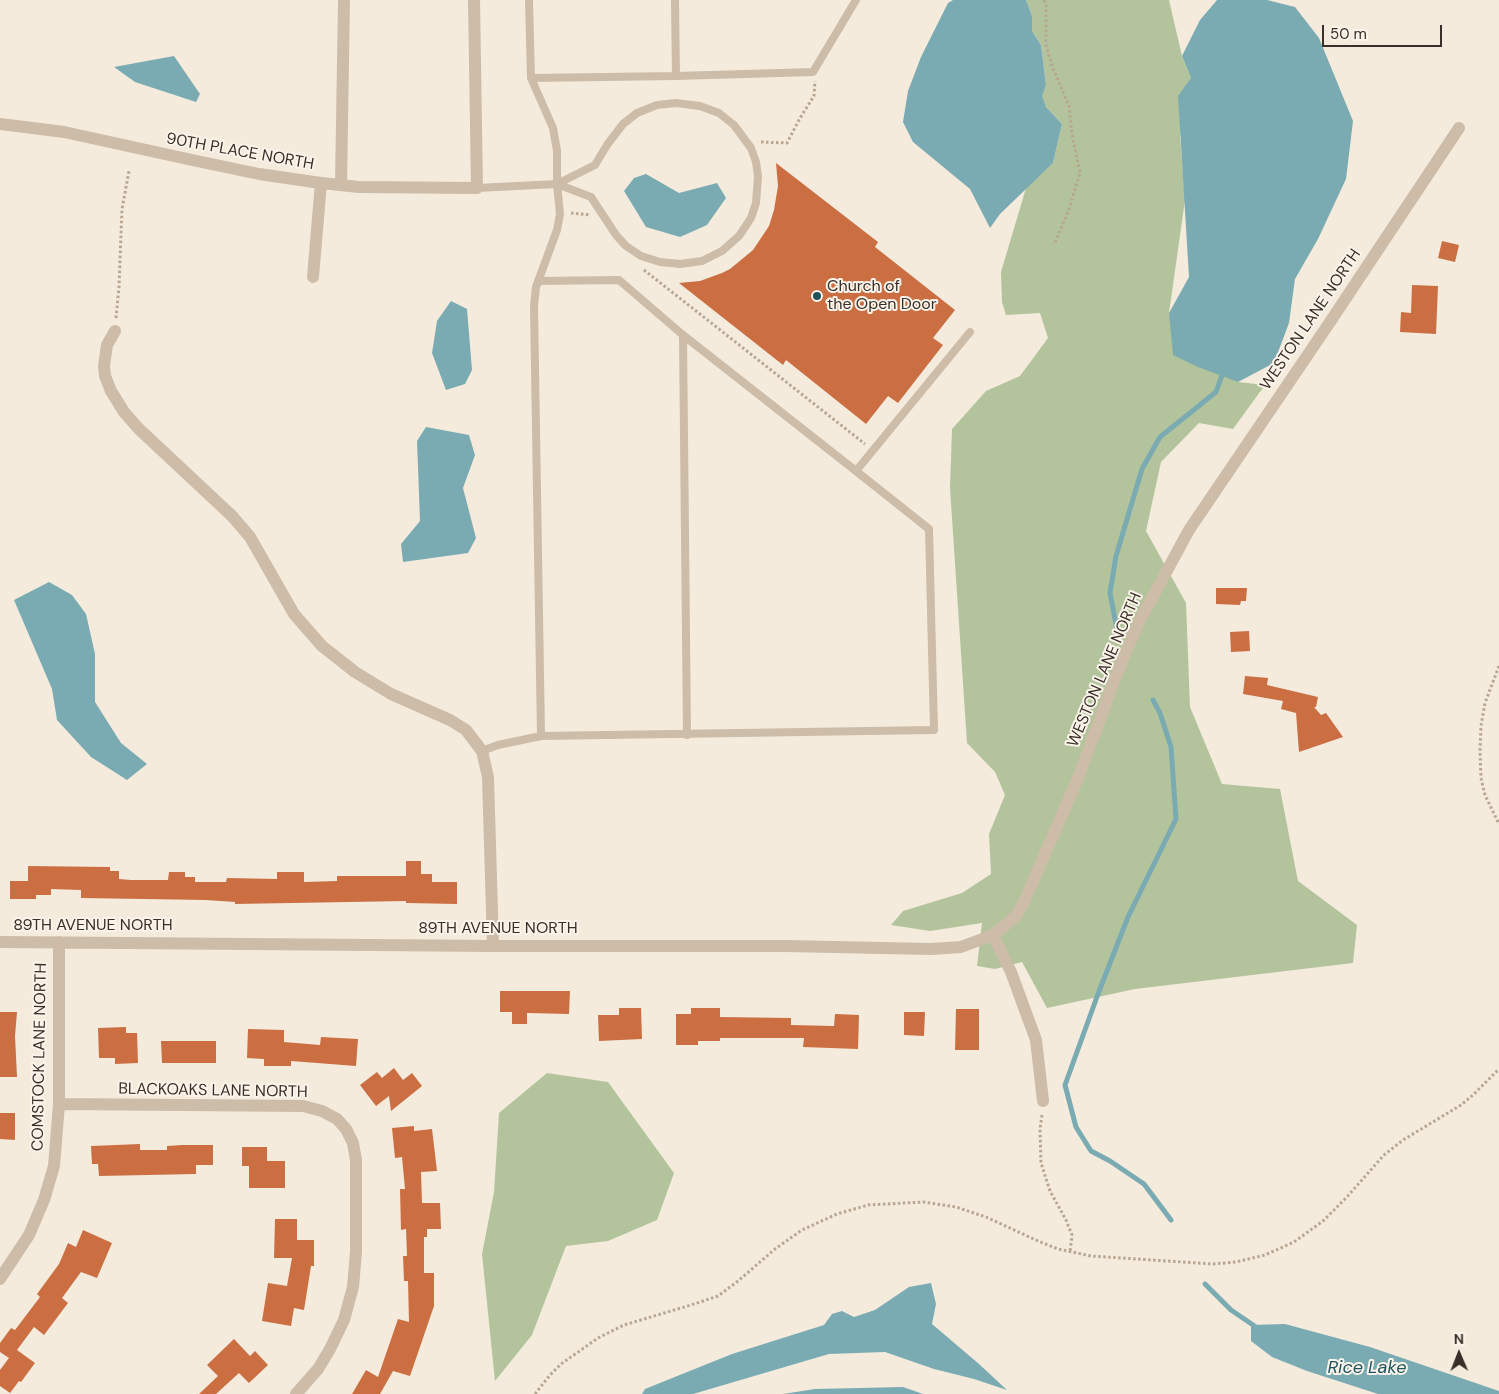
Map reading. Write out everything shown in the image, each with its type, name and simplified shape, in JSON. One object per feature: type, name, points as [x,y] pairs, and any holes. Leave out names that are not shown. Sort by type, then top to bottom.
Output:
[{"type":"street","points":[[341,185],[344,0]]},
{"type":"street","points":[[474,0],[477,188]]},
{"type":"street","name":"90TH PLACE NORTH","points":[[0,124],[64,132],[259,174],[321,183],[477,188]]},
{"type":"street","name":"WESTON LANE NORTH","points":[[992,935],[1015,917],[1024,902],[1078,778],[1137,626],[1189,530],[1459,128]]},
{"type":"street","points":[[313,277],[321,183]]},
{"type":"street","points":[[114,331],[107,345],[104,366],[105,376],[111,391],[124,412],[139,429],[232,516],[250,537],[289,605],[322,646],[355,672],[391,694],[450,720],[466,730],[482,751],[488,776],[493,946]]},
{"type":"street","points":[[992,935],[1011,972],[1036,1040],[1043,1101]]},
{"type":"street","name":"89TH AVENUE NORTH","points":[[0,942],[785,946],[931,949],[961,947],[992,935]]},
{"type":"street","name":"COMSTOCK LANE NORTH","points":[[0,1279],[29,1235],[44,1200],[54,1166],[59,1104],[59,942]]},
{"type":"street","name":"BLACKOAKS LANE NORTH","points":[[59,1104],[303,1106],[322,1111],[337,1119],[346,1130],[353,1143],[356,1160],[356,1252],[353,1287],[344,1320],[330,1349],[318,1369],[296,1394]]},
{"type":"lane","points":[[529,0],[531,78],[553,128],[557,151],[557,184],[560,214],[557,230],[538,281],[534,306],[541,736]]},
{"type":"lane","points":[[675,0],[676,76]]},
{"type":"lane","points":[[531,78],[813,72],[856,0]]},
{"type":"lane","points":[[477,188],[557,184],[595,165],[623,124],[637,114],[657,105],[676,103],[700,106],[718,113],[734,125],[751,148],[758,176],[757,196],[751,218],[740,236],[722,251],[702,261],[680,264],[660,262],[641,256],[626,246],[616,235],[591,197],[557,184]]},
{"type":"lane","points":[[482,751],[498,745],[541,736],[934,730],[929,529],[683,335],[619,280],[538,281]]},
{"type":"lane","points":[[856,471],[970,332]]},
{"type":"lane","points":[[683,335],[687,735]]},
{"type":"path","points":[[1044,0],[1046,4],[1046,45],[1052,66],[1069,106],[1072,135],[1080,173],[1068,212],[1054,245]]},
{"type":"path","points":[[759,140],[766,144],[776,142],[787,143],[814,96],[815,82],[813,72]]},
{"type":"path","points":[[114,331],[120,287],[122,209],[129,171]]},
{"type":"path","points":[[570,213],[592,215],[595,221]]},
{"type":"path","points":[[641,267],[872,450]]},
{"type":"path","points":[[1499,666],[1485,703],[1481,726],[1480,751],[1481,778],[1485,795],[1499,824]]},
{"type":"path","points":[[535,1394],[550,1374],[561,1364],[598,1338],[624,1325],[718,1296],[775,1249],[802,1230],[854,1208],[895,1203],[941,1204],[986,1217],[1038,1241],[1070,1252],[1103,1257],[1213,1264],[1250,1259],[1282,1249],[1324,1221],[1388,1151],[1461,1105],[1499,1069]]},
{"type":"path","points":[[1043,1101],[1040,1129],[1041,1163],[1050,1191],[1072,1235],[1070,1252]]},
{"type":"green space","points":[[1026,0],[1169,0],[1182,56],[1191,78],[1180,136],[1185,200],[1169,313],[1238,382],[1265,385],[1233,429],[1199,423],[1161,462],[1146,531],[1186,603],[1190,707],[1222,784],[1280,789],[1298,881],[1357,925],[1353,963],[1135,989],[1047,1008],[1022,962],[995,969],[977,966],[982,923],[930,931],[891,925],[903,911],[962,893],[991,874],[989,834],[1005,795],[995,772],[967,743],[950,488],[952,429],[986,391],[1020,376],[1048,338],[1040,313],[1006,315],[1002,302],[1001,272],[1026,188],[1053,163],[1062,124],[1046,107],[1041,96],[1046,85],[1041,45],[1032,31],[1032,16]]},
{"type":"green space","points":[[547,1073],[608,1082],[674,1173],[657,1220],[608,1241],[566,1246],[532,1335],[495,1381],[482,1254],[494,1192],[499,1113]]},
{"type":"water","points":[[953,0],[1026,0],[1032,16],[1032,31],[1041,45],[1046,85],[1042,96],[1046,107],[1062,124],[1053,163],[1000,214],[990,228],[970,189],[913,142],[903,122],[908,91],[921,57],[948,3]]},
{"type":"water","points":[[1217,0],[1267,0],[1295,7],[1319,38],[1353,121],[1346,179],[1318,239],[1295,279],[1289,323],[1274,363],[1238,382],[1173,355],[1169,313],[1189,277],[1178,96],[1191,78],[1182,56],[1200,20]]},
{"type":"water","points":[[174,56],[200,94],[196,102],[135,82],[114,67]]},
{"type":"water","points":[[646,174],[679,193],[717,183],[726,198],[707,225],[680,237],[646,227],[624,191],[634,178]]},
{"type":"water","points":[[451,301],[467,309],[472,370],[465,384],[446,390],[432,353],[437,321]]},
{"type":"water","points":[[426,427],[469,435],[475,455],[463,488],[476,538],[468,553],[403,562],[401,544],[420,521],[417,441]]},
{"type":"water","points":[[49,582],[72,595],[86,614],[95,654],[95,702],[121,743],[147,764],[127,780],[91,757],[57,720],[52,689],[14,600]]},
{"type":"water","points":[[931,1283],[936,1304],[932,1324],[1007,1390],[934,1369],[885,1352],[829,1354],[693,1394],[642,1394],[645,1389],[732,1354],[824,1325],[832,1314],[842,1311],[854,1317],[875,1310],[909,1287]]},
{"type":"water","name":"Rice Lake","points":[[1285,1324],[1370,1347],[1499,1391],[1499,1394],[1378,1394],[1307,1371],[1272,1357],[1251,1341],[1251,1325]]},
{"type":"water","points":[[903,1387],[923,1394],[783,1394],[815,1389]]},
{"type":"building","name":"Church of the Open Door","points":[[776,163],[878,242],[875,247],[955,310],[933,338],[943,345],[898,403],[888,396],[866,424],[786,360],[783,365],[679,283],[700,281],[722,273],[730,269],[753,250],[769,226],[774,210],[778,186]]},
{"type":"building","points":[[1442,241],[1459,245],[1455,262],[1438,258]]},
{"type":"building","points":[[1412,285],[1438,286],[1436,334],[1400,332],[1401,312],[1411,313]]},
{"type":"building","points":[[1216,588],[1247,588],[1246,601],[1241,601],[1240,605],[1216,604]]},
{"type":"building","points":[[1249,631],[1250,651],[1231,652],[1230,632]]},
{"type":"building","points":[[1245,676],[1268,678],[1267,685],[1318,697],[1316,707],[1314,707],[1321,715],[1326,713],[1343,737],[1299,752],[1296,713],[1281,709],[1283,701],[1243,694]]},
{"type":"building","points":[[406,861],[421,861],[421,874],[432,874],[432,882],[457,882],[457,904],[406,903],[406,901],[235,904],[235,902],[206,900],[81,898],[81,890],[51,889],[51,895],[36,895],[36,899],[10,899],[10,881],[28,881],[28,866],[110,867],[110,871],[119,871],[119,879],[131,880],[168,880],[169,872],[185,872],[185,877],[195,877],[195,882],[226,882],[227,878],[277,879],[277,872],[304,872],[304,882],[337,881],[337,876],[406,876]]},
{"type":"building","points":[[500,991],[570,991],[569,1014],[527,1013],[527,1024],[512,1024],[512,1012],[500,1012]]},
{"type":"building","points":[[619,1008],[641,1008],[642,1039],[599,1041],[598,1015],[619,1015]]},
{"type":"building","points":[[691,1008],[720,1008],[720,1017],[791,1018],[791,1025],[834,1026],[835,1014],[859,1015],[858,1049],[803,1047],[804,1038],[720,1038],[720,1041],[698,1041],[698,1045],[676,1045],[676,1014],[691,1014]]},
{"type":"building","points":[[956,1009],[979,1009],[979,1050],[955,1050]]},
{"type":"building","points":[[0,1012],[17,1012],[15,1036],[17,1077],[0,1077]]},
{"type":"building","points":[[904,1012],[925,1012],[924,1036],[904,1035]]},
{"type":"building","points":[[126,1027],[126,1033],[137,1033],[138,1063],[115,1064],[115,1058],[99,1058],[98,1028]]},
{"type":"building","points":[[248,1029],[284,1030],[284,1042],[320,1045],[321,1037],[358,1039],[356,1066],[291,1061],[291,1066],[264,1066],[264,1059],[247,1058]]},
{"type":"building","points":[[161,1041],[216,1041],[216,1063],[162,1063]]},
{"type":"building","points":[[394,1068],[403,1080],[412,1073],[422,1086],[391,1111],[389,1096],[376,1106],[360,1085],[377,1072],[382,1078]]},
{"type":"building","points":[[0,1113],[15,1113],[15,1140],[0,1139]]},
{"type":"building","points":[[414,1126],[414,1131],[432,1129],[437,1171],[421,1172],[422,1203],[440,1203],[441,1229],[427,1229],[427,1237],[424,1237],[424,1273],[434,1273],[434,1306],[410,1376],[393,1371],[380,1394],[352,1394],[366,1370],[378,1377],[398,1319],[409,1322],[408,1281],[404,1281],[403,1256],[407,1256],[406,1229],[401,1230],[400,1189],[405,1189],[402,1157],[395,1158],[392,1128]]},
{"type":"building","points":[[140,1144],[140,1150],[167,1150],[167,1146],[213,1145],[213,1165],[196,1165],[196,1174],[99,1176],[98,1164],[92,1164],[91,1146]]},
{"type":"building","points":[[242,1147],[267,1147],[267,1161],[285,1161],[285,1188],[249,1188],[249,1166],[242,1166]]},
{"type":"building","points":[[275,1219],[297,1219],[297,1240],[314,1240],[314,1266],[311,1266],[304,1310],[294,1308],[291,1326],[262,1321],[268,1283],[287,1286],[292,1258],[274,1258]]},
{"type":"building","points":[[83,1230],[112,1243],[97,1278],[81,1272],[62,1298],[68,1303],[44,1335],[34,1327],[17,1350],[35,1363],[10,1393],[0,1386],[0,1370],[9,1358],[0,1352],[0,1343],[11,1328],[15,1330],[40,1297],[37,1294],[59,1264],[68,1243],[76,1247]]},
{"type":"building","points":[[234,1339],[250,1356],[255,1351],[268,1365],[249,1383],[239,1373],[216,1394],[199,1394],[218,1376],[207,1365]]},
{"type":"waterway","points":[[1117,630],[1110,593],[1116,556],[1142,469],[1160,437],[1216,392],[1224,370]]},
{"type":"waterway","points":[[1153,700],[1160,713],[1171,747],[1176,819],[1128,917],[1065,1085],[1076,1127],[1091,1151],[1110,1161],[1144,1184],[1171,1220]]},
{"type":"waterway","points":[[1205,1284],[1231,1310],[1256,1327]]},
{"type":"place","name":"Church of the Open Door","points":[[817,296]]}]
